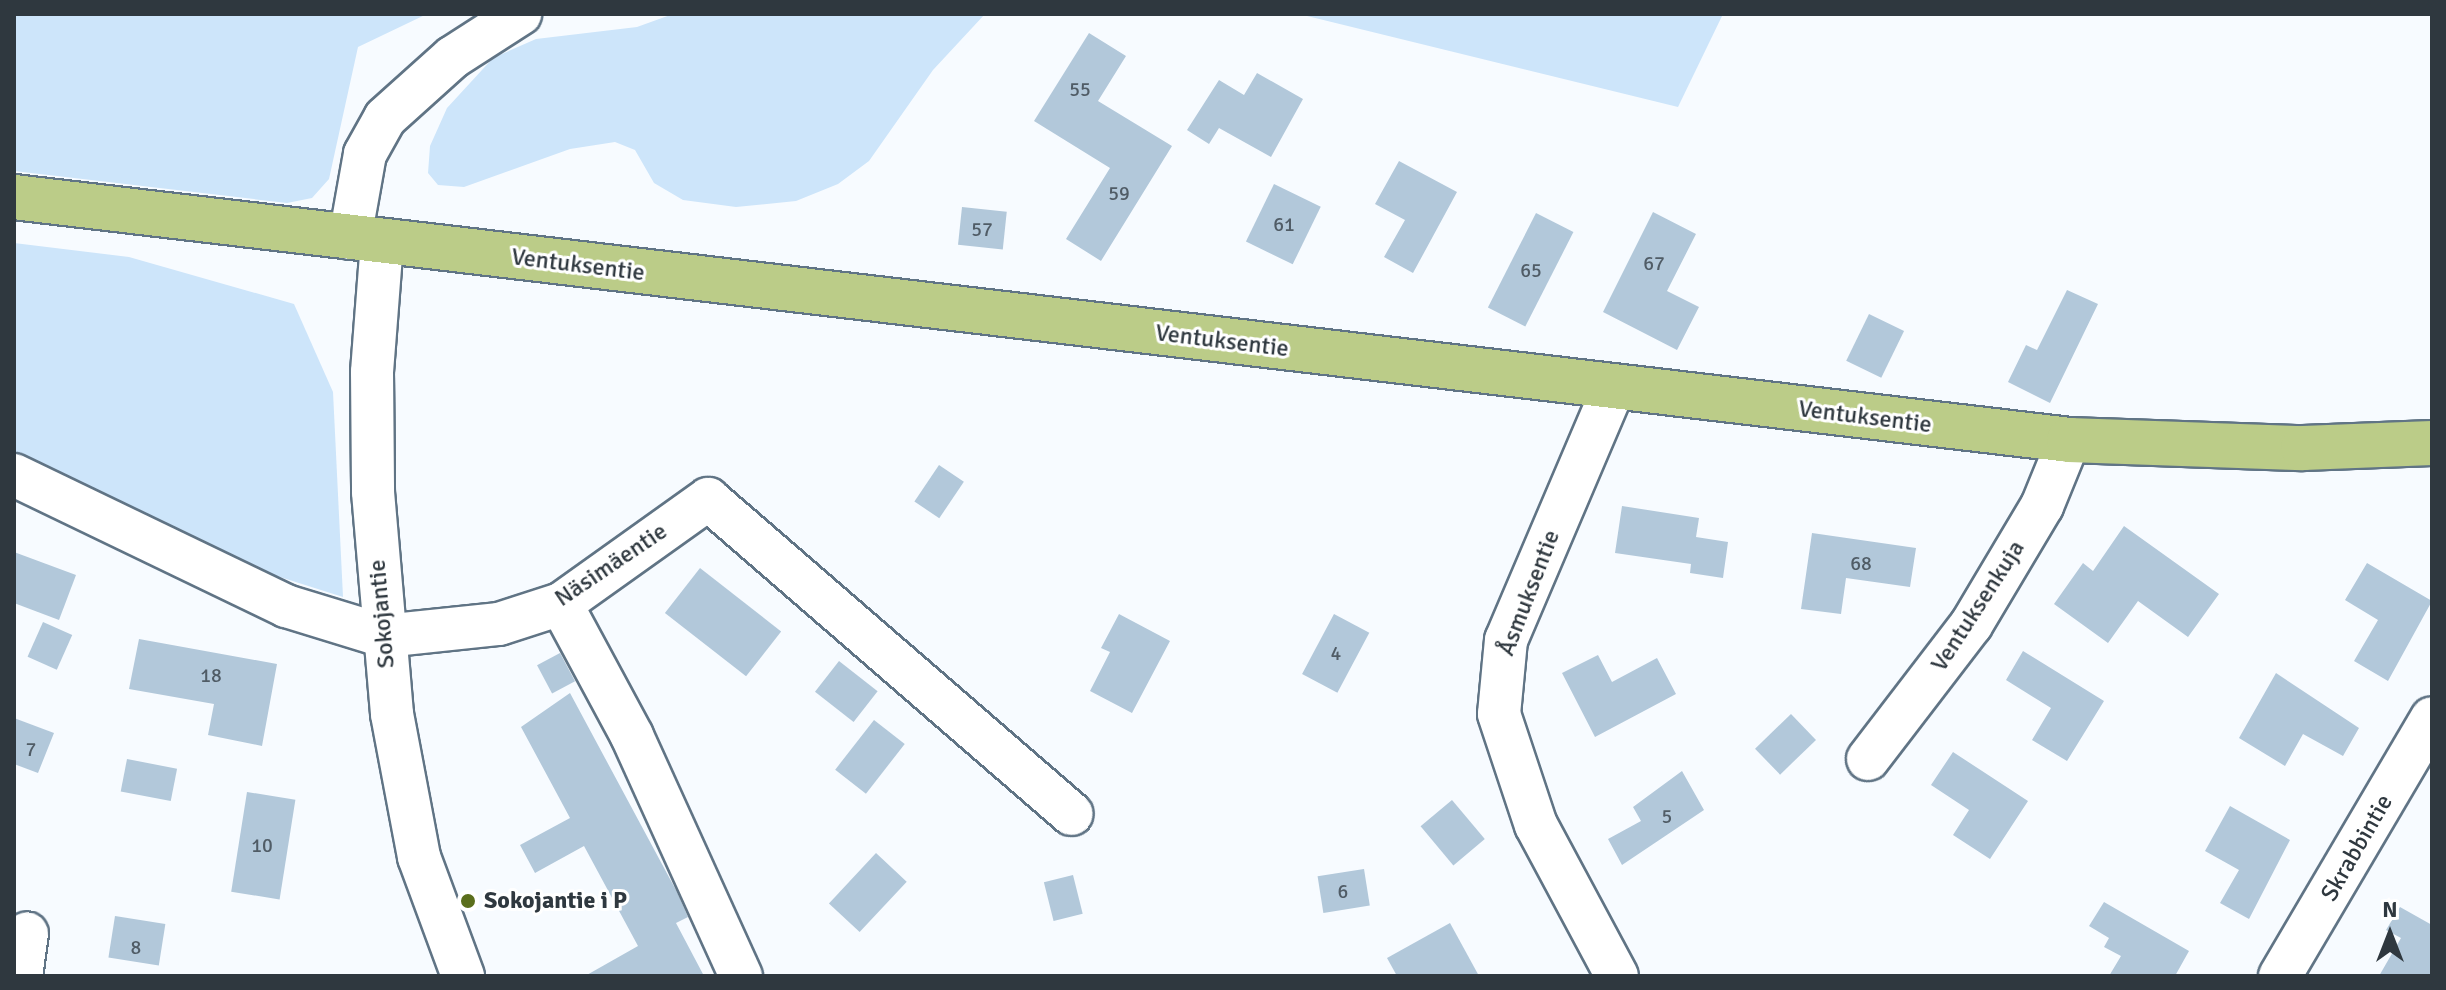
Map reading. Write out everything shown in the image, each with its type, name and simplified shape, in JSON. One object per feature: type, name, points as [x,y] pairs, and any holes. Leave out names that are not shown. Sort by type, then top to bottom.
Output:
[{"type":"main road","name":"Ventuksentie","points":[[14,197],[2069,440],[2303,448],[2432,443]]},
{"type":"street","name":"Sokojantie","points":[[463,976],[419,857],[404,791],[384,636],[365,154],[385,118],[453,57],[520,14]]},
{"type":"street","name":"Åsmuksentie","points":[[1614,387],[1506,640],[1499,714],[1536,825],[1617,976]]},
{"type":"street","name":"Ventuksenkuja","points":[[1868,759],[1971,625],[2042,506],[2069,440]]},
{"type":"street","name":"Näsimäentie","points":[[14,475],[286,606],[384,636],[499,624],[561,604],[708,499],[1072,814]]},
{"type":"street","points":[[561,604],[632,736],[741,976]]},
{"type":"street","name":"Skrabbintie","points":[[2280,976],[2432,718]]},
{"type":"street","points":[[21,976],[27,933]]},
{"type":"shaded area","points":[[14,14],[427,14],[358,47],[329,179],[312,198],[287,203],[14,171]]},
{"type":"shaded area","points":[[673,14],[985,14],[933,70],[869,161],[838,184],[796,201],[736,207],[683,200],[654,183],[635,150],[615,142],[570,149],[464,187],[438,185],[428,173],[430,146],[447,108],[493,58],[536,39],[637,27]]},
{"type":"shaded area","points":[[1299,14],[1723,14],[1678,107]]},
{"type":"shaded area","points":[[14,243],[129,257],[294,304],[333,392],[343,597],[220,558],[14,453]]},
{"type":"building","points":[[1089,33],[1126,56],[1098,101],[1172,146],[1101,261],[1066,239],[1110,168],[1034,121]]},
{"type":"building","points":[[1257,73],[1303,99],[1271,157],[1219,128],[1209,144],[1187,130],[1219,80],[1244,95]]},
{"type":"building","points":[[1399,161],[1457,192],[1413,273],[1384,257],[1405,220],[1375,204]]},
{"type":"building","points":[[1274,184],[1321,207],[1293,264],[1246,242]]},
{"type":"building","points":[[962,207],[1007,212],[1003,249],[958,245]]},
{"type":"building","points":[[1653,212],[1696,234],[1667,291],[1699,307],[1677,350],[1603,312]]},
{"type":"building","points":[[1536,213],[1573,232],[1525,327],[1488,307]]},
{"type":"building","points":[[2067,290],[2098,304],[2050,403],[2008,382],[2026,345],[2037,350]]},
{"type":"building","points":[[1869,314],[1904,331],[1881,378],[1846,361]]},
{"type":"building","points":[[939,465],[964,482],[939,518],[914,501]]},
{"type":"building","points":[[1622,506],[1699,518],[1696,537],[1728,542],[1723,578],[1690,573],[1691,564],[1615,553]]},
{"type":"building","points":[[2124,526],[2219,594],[2188,637],[2138,601],[2108,643],[2054,604],[2083,563],[2093,571]]},
{"type":"building","points":[[1812,533],[1916,548],[1910,587],[1846,578],[1841,614],[1801,609]]},
{"type":"building","points":[[14,552],[76,575],[59,620],[14,603]]},
{"type":"building","points":[[2367,563],[2432,601],[2388,681],[2354,661],[2378,620],[2345,600]]},
{"type":"building","points":[[700,568],[781,631],[746,676],[665,613]]},
{"type":"building","points":[[1119,614],[1170,641],[1132,713],[1090,691],[1110,652],[1101,648]]},
{"type":"building","points":[[1334,614],[1369,633],[1337,693],[1302,674]]},
{"type":"building","points":[[43,622],[72,635],[57,670],[28,657]]},
{"type":"building","points":[[139,639],[277,664],[262,746],[208,735],[214,704],[129,689]]},
{"type":"building","points":[[2023,651],[2104,701],[2067,761],[2032,740],[2051,708],[2006,680]]},
{"type":"building","points":[[560,653],[575,681],[552,693],[537,665]]},
{"type":"building","points":[[1598,655],[1612,682],[1657,658],[1676,694],[1595,737],[1562,673]]},
{"type":"building","points":[[839,661],[878,691],[854,722],[815,692]]},
{"type":"building","points":[[2276,673],[2359,728],[2343,756],[2303,734],[2285,766],[2239,738]]},
{"type":"building","points":[[570,693],[677,892],[688,917],[676,923],[704,976],[585,976],[638,946],[584,846],[535,873],[520,845],[570,818],[521,727]]},
{"type":"building","points":[[1791,714],[1816,740],[1780,775],[1755,749]]},
{"type":"building","points":[[14,718],[54,733],[38,773],[14,764]]},
{"type":"building","points":[[874,720],[905,744],[866,794],[835,770]]},
{"type":"building","points":[[1953,752],[2028,801],[1990,859],[1953,835],[1969,810],[1931,785]]},
{"type":"building","points":[[127,759],[177,769],[171,801],[121,791]]},
{"type":"building","points":[[1682,771],[1704,810],[1622,865],[1608,839],[1641,821],[1633,807]]},
{"type":"building","points":[[247,792],[295,800],[280,899],[231,892]]},
{"type":"building","points":[[1452,800],[1485,839],[1453,865],[1421,826]]},
{"type":"building","points":[[2230,806],[2290,840],[2249,919],[2220,903],[2239,870],[2205,851]]},
{"type":"building","points":[[876,853],[907,882],[860,932],[829,903]]},
{"type":"building","points":[[1364,869],[1370,906],[1323,913],[1318,876]]},
{"type":"building","points":[[1073,875],[1083,914],[1054,921],[1044,882]]},
{"type":"building","points":[[2104,902],[2189,951],[2175,976],[2109,976],[2121,956],[2104,947],[2109,938],[2089,926]]},
{"type":"building","points":[[2400,907],[2432,925],[2432,976],[2379,976],[2401,938],[2386,930]]},
{"type":"building","points":[[115,916],[165,924],[159,965],[108,957]]},
{"type":"building","points":[[1450,923],[1479,976],[1397,976],[1387,958]]},
{"type":"place","name":"Sokojantie i P","points":[[468,901]]}]
